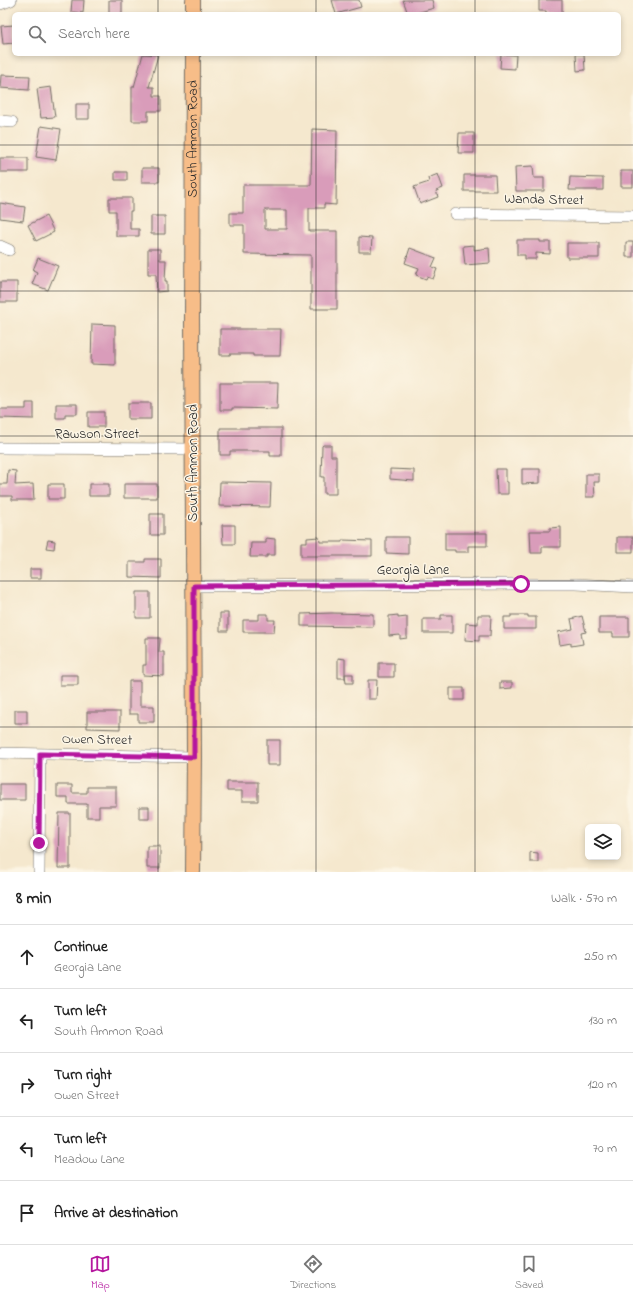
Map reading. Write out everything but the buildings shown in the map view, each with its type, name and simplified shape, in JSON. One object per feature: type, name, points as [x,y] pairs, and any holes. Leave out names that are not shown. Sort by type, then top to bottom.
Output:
[{"type":"main road","points":[[193,0],[193,12]]},
{"type":"main road","name":"South Ammon Road","points":[[193,56],[193,872]]},
{"type":"street","points":[[0,4],[12,0]]},
{"type":"street","points":[[0,121],[12,122]]},
{"type":"street","name":"Wanda Street","points":[[455,214],[633,216]]},
{"type":"street","name":"Rawson Street","points":[[0,448],[193,450]]},
{"type":"street","name":"Georgia Lane","points":[[194,586],[537,584],[633,587]]},
{"type":"street","name":"Owen Street","points":[[0,753],[194,757]]},
{"type":"street","points":[[39,872],[40,754]]},
{"type":"route","points":[[39,843],[40,754],[194,757],[194,586],[521,584]]}]
